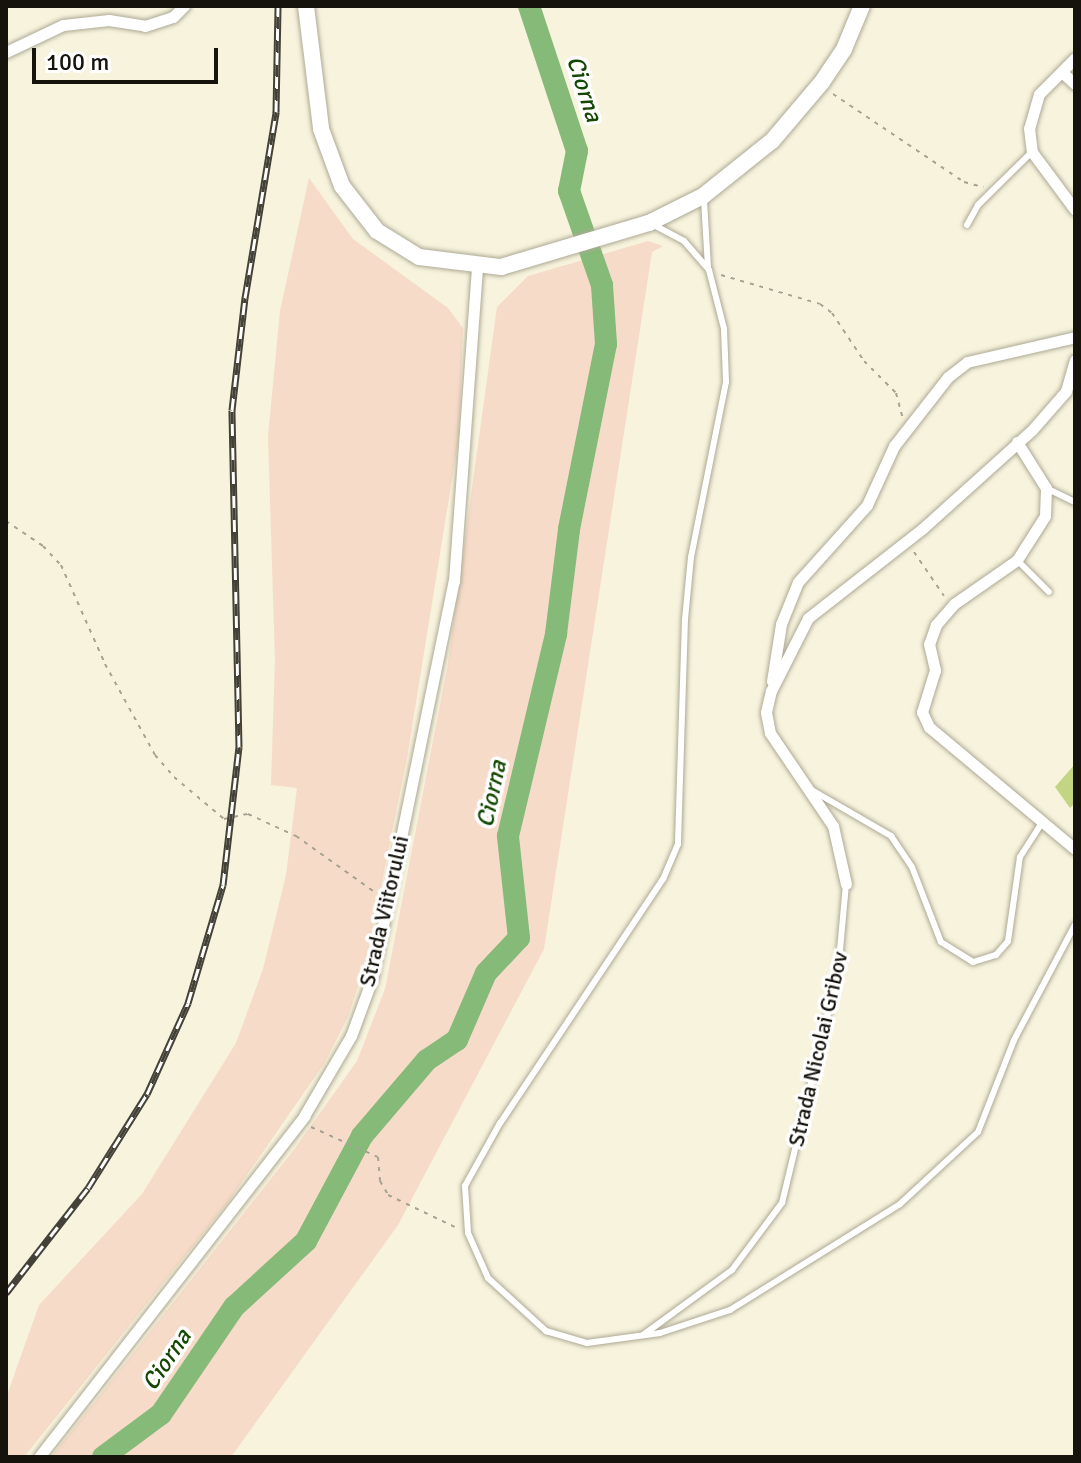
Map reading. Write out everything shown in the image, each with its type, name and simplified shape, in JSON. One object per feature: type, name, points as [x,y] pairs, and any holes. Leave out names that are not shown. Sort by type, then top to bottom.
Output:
[{"type":"main road","points":[[306,6],[321,129],[342,186],[377,231],[419,257],[477,266],[529,262],[649,223],[703,196],[772,141],[822,82],[862,6]]},
{"type":"street","points":[[6,52],[63,25],[109,20],[145,26],[173,17],[184,6]]},
{"type":"street","points":[[1075,58],[1032,104],[1032,152],[1075,210]]},
{"type":"street","points":[[1063,73],[1075,84]]},
{"type":"street","name":"Strada Viitorului","points":[[39,1457],[299,1122],[351,1036],[372,979],[454,581],[477,266]]},
{"type":"street","points":[[771,691],[781,624],[798,582],[867,505],[910,423],[967,362],[1075,337]]},
{"type":"street","name":"Strada Nicolai Gribov","points":[[846,884],[833,826],[770,733],[766,712],[771,691],[808,618],[907,541],[1017,442],[1066,391],[1075,360]]},
{"type":"street","points":[[1017,442],[1046,488],[1045,516],[1017,560],[954,604],[929,644],[935,670],[923,705],[925,720],[1075,849]]},
{"type":"lane","points":[[967,225],[978,205],[1032,152]]},
{"type":"lane","points":[[703,196],[709,270],[724,329],[726,382],[691,557],[678,844],[631,929],[475,1165],[463,1204],[468,1233],[488,1278],[546,1331],[587,1343],[643,1335],[730,1310],[934,1177],[978,1132],[1014,1040],[1075,925]]},
{"type":"lane","points":[[649,223],[684,241],[709,270]]},
{"type":"lane","points":[[1046,488],[1075,502]]},
{"type":"lane","points":[[1017,560],[1049,592]]},
{"type":"lane","points":[[810,789],[891,836],[912,867],[941,942],[973,962],[996,955],[1008,941],[1020,857],[1044,820]]},
{"type":"lane","name":"Strada Nicolai Gribov","points":[[643,1335],[732,1270],[782,1203],[838,972],[846,884]]},
{"type":"path","points":[[822,82],[843,103],[964,182],[982,187],[1003,181]]},
{"type":"path","points":[[709,270],[820,304],[844,329],[864,361],[896,393],[902,416],[910,423]]},
{"type":"path","points":[[6,521],[43,546],[61,565],[105,664],[155,755],[174,777],[224,819],[248,814],[296,836],[389,905]]},
{"type":"path","points":[[907,541],[932,582],[954,604]]},
{"type":"path","points":[[299,1122],[378,1157],[380,1181],[388,1195],[468,1233]]},
{"type":"shaded area","points":[[309,178],[353,239],[448,308],[463,328],[459,436],[407,758],[365,965],[348,1017],[324,1064],[226,1205],[24,1457],[6,1457],[6,1398],[39,1305],[142,1194],[236,1043],[263,969],[286,875],[297,788],[271,785],[275,660],[268,436],[280,311]]},
{"type":"shaded area","points":[[648,241],[663,246],[652,252],[544,949],[398,1225],[231,1457],[51,1457],[293,1151],[357,1061],[385,989],[447,669],[497,307],[528,276]]},
{"type":"building","points":[[1075,764],[1075,803],[1070,808],[1055,787]]},
{"type":"waterway","name":"Ciorna","points":[[103,1457],[161,1414],[234,1307],[306,1241],[362,1136],[427,1060],[457,1040],[486,973],[519,938],[508,836],[556,634],[569,529],[606,344],[602,285],[569,191],[577,151],[529,6]]},
{"type":"railway","points":[[6,1293],[88,1188],[147,1094],[188,1003],[223,885],[239,747],[232,410],[245,298],[276,112],[278,6]]}]
